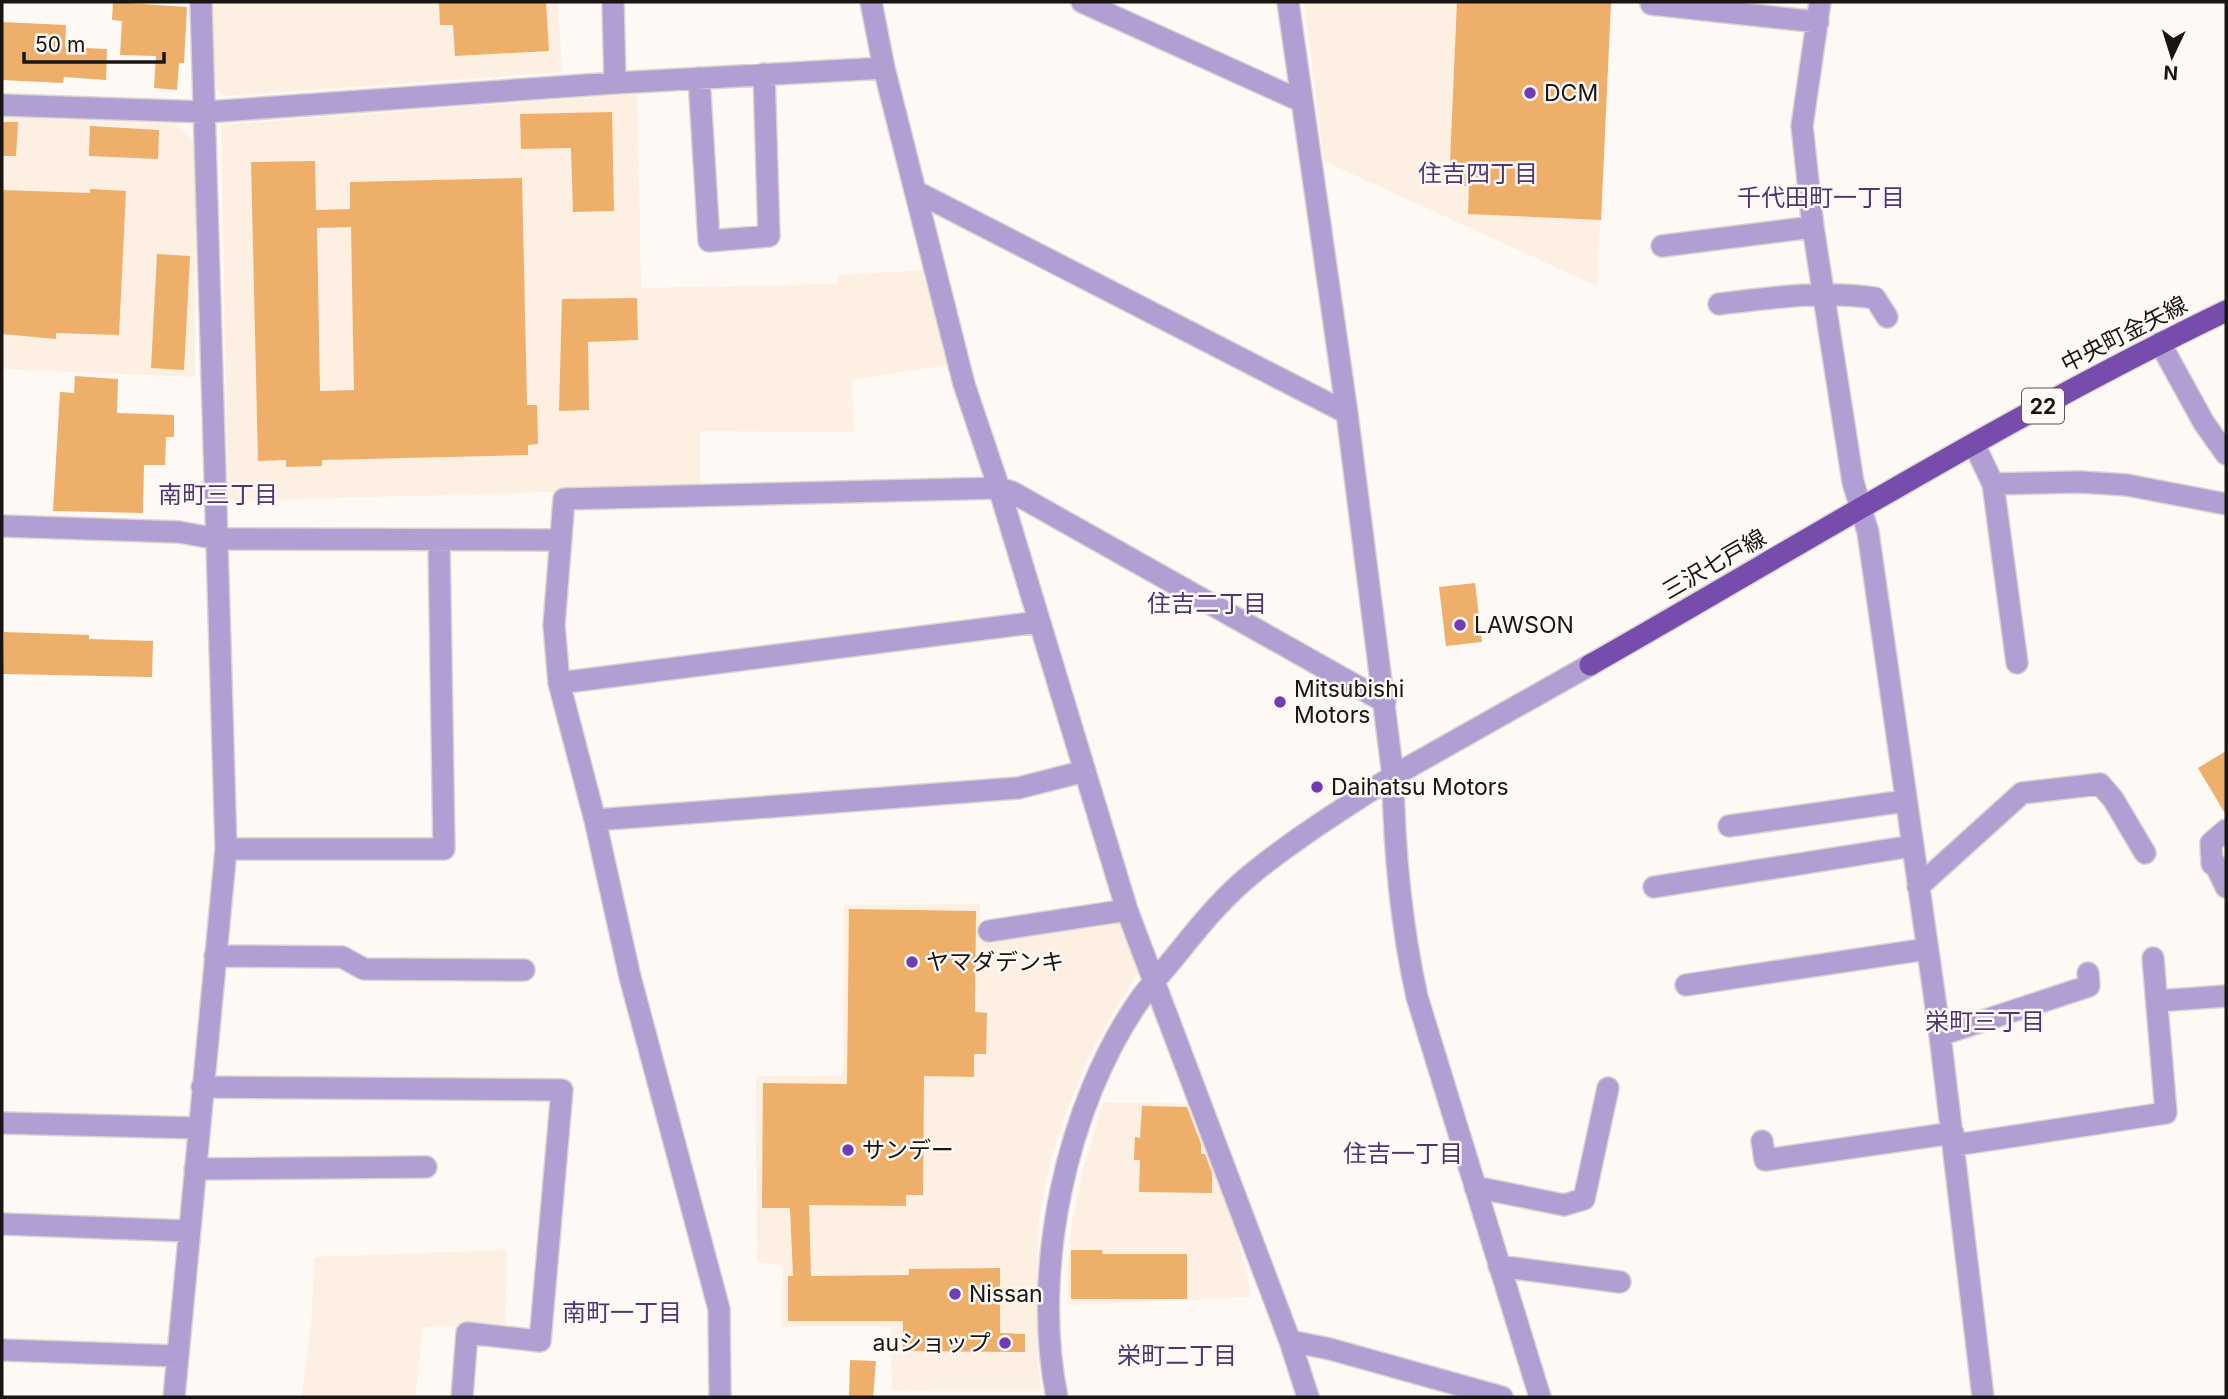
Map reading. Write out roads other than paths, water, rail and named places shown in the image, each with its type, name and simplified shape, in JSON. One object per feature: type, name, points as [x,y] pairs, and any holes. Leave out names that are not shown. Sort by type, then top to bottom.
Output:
[{"type":"main road","name":"中央町金矢線","points":[[1863,507],[2160,343],[2226,311]]},
{"type":"main road","name":"三沢七戸線","points":[[1590,665],[1863,507]]},
{"type":"street","points":[[174,1397],[226,849],[201,2]]},
{"type":"street","points":[[612,2],[615,83]]},
{"type":"street","points":[[871,2],[884,68],[964,384],[999,488],[1127,910],[1290,1341],[1308,1397]]},
{"type":"street","points":[[1082,2],[1301,101]]},
{"type":"street","points":[[1288,2],[1385,702],[1393,776],[1394,844],[1407,951],[1417,997],[1540,1397]]},
{"type":"street","points":[[1651,4],[1819,12],[1802,126],[1813,227],[1853,482],[1863,507],[1940,1035],[1983,1397]]},
{"type":"street","points":[[2,105],[206,112],[615,83],[884,68]]},
{"type":"street","points":[[699,78],[709,241],[769,236],[764,75]]},
{"type":"street","points":[[917,192],[1347,413]]},
{"type":"street","points":[[1661,246],[1813,227]]},
{"type":"street","points":[[1719,304],[1799,294],[1875,298],[1887,317]]},
{"type":"street","points":[[2160,343],[2204,423],[2226,454]]},
{"type":"street","points":[[1974,444],[1993,484],[2017,663]]},
{"type":"street","points":[[1993,484],[2080,482],[2127,485],[2226,503]]},
{"type":"street","points":[[720,1397],[719,1309],[631,977],[595,820],[559,683],[554,625],[564,499],[999,488],[1012,492],[1385,702]]},
{"type":"street","points":[[2,526],[179,532],[218,539],[559,540]]},
{"type":"street","points":[[226,849],[444,849],[439,540]]},
{"type":"street","points":[[559,683],[1038,622]]},
{"type":"street","points":[[1057,1397],[1052,1376],[1048,1297],[1058,1200],[1065,1171],[1104,1064],[1141,998],[1216,908],[1252,873],[1393,776],[1590,665]]},
{"type":"street","points":[[595,820],[1018,788],[1085,771]]},
{"type":"street","points":[[1918,887],[2022,793],[2100,784],[2113,799],[2145,853]]},
{"type":"street","points":[[1729,826],[1905,801]]},
{"type":"street","points":[[2226,830],[2211,843],[2212,864],[2214,862],[2226,887]]},
{"type":"street","points":[[1654,887],[1912,846]]},
{"type":"street","points":[[989,931],[1127,910]]},
{"type":"street","points":[[1686,985],[1927,949]]},
{"type":"street","points":[[215,956],[342,957],[364,970],[524,970]]},
{"type":"street","points":[[1762,1141],[1765,1160],[2166,1113],[2153,958]]},
{"type":"street","points":[[1940,1035],[2089,986],[2088,973]]},
{"type":"street","points":[[2157,1001],[2226,996]]},
{"type":"street","points":[[202,1087],[562,1090],[540,1341],[467,1333],[462,1397]]},
{"type":"street","points":[[1475,1186],[1564,1205],[1584,1199],[1608,1088]]},
{"type":"street","points":[[2,1123],[198,1128]]},
{"type":"street","points":[[195,1169],[426,1167]]},
{"type":"street","points":[[2,1224],[189,1231]]},
{"type":"street","points":[[1499,1266],[1620,1282]]},
{"type":"street","points":[[1290,1341],[1330,1349],[1502,1397]]},
{"type":"street","points":[[2,1350],[177,1356]]},
{"type":"place","name":"DCM","points":[[1530,93]]},
{"type":"place","name":"LAWSON","points":[[1460,625]]},
{"type":"place","name":"Mitsubishi Motors","points":[[1280,702]]},
{"type":"place","name":"Daihatsu Motors","points":[[1317,787]]},
{"type":"place","name":"ヤマダデンキ","points":[[912,962]]},
{"type":"place","name":"サンデー","points":[[848,1150]]},
{"type":"place","name":"Nissan","points":[[955,1294]]},
{"type":"place","name":"auショップ","points":[[1005,1343]]},
{"type":"district","name":"住吉四丁目","points":[[1478,173]]},
{"type":"district","name":"千代田町一丁目","points":[[1821,197]]},
{"type":"district","name":"南町三丁目","points":[[218,494]]},
{"type":"district","name":"住吉二丁目","points":[[1207,603]]},
{"type":"district","name":"栄町三丁目","points":[[1985,1021]]},
{"type":"district","name":"住吉一丁目","points":[[1403,1153]]},
{"type":"district","name":"南町一丁目","points":[[622,1312]]},
{"type":"district","name":"栄町二丁目","points":[[1177,1355]]}]
